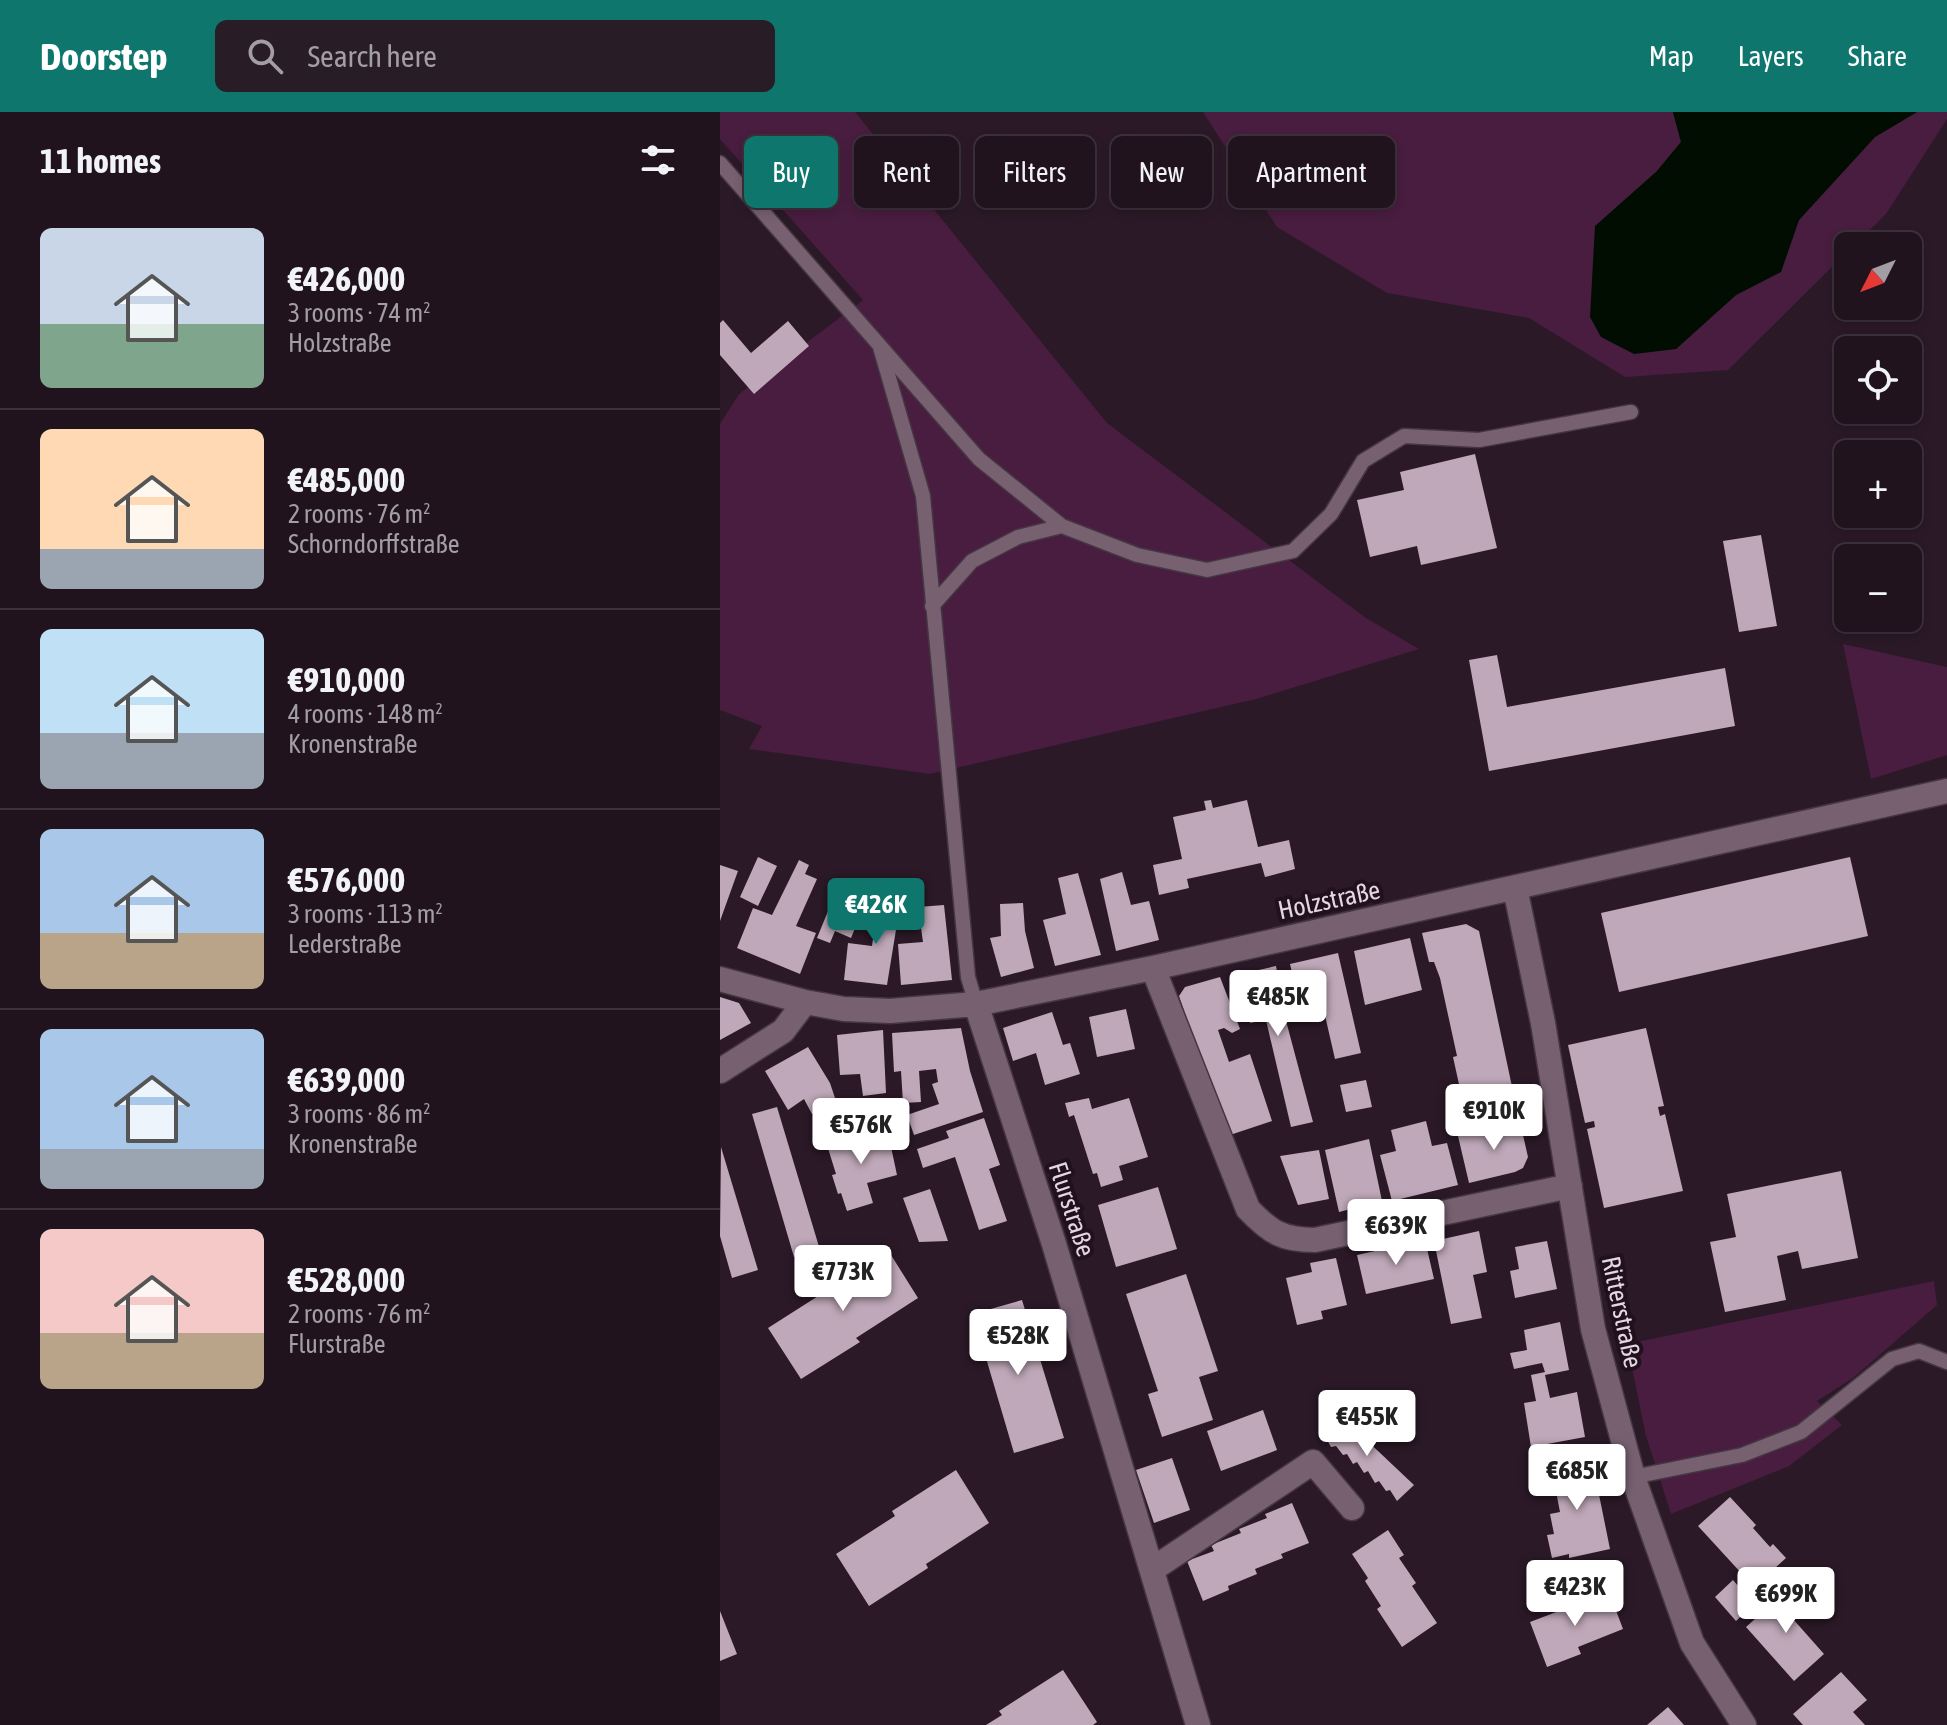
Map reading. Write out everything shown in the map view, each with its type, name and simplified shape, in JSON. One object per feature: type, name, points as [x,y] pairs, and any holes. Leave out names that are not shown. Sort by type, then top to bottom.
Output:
[{"type":"street","name":"Holzstraße","points":[[720,979],[844,1009],[890,1011],[976,1004],[1153,968],[1947,791]]},
{"type":"street","name":"Ritterstraße","points":[[1515,888],[1543,1023],[1593,1329],[1633,1477],[1692,1643],[1744,1725]]},
{"type":"street","points":[[1153,968],[1248,1209],[1265,1227],[1291,1240],[1315,1240],[1570,1186]]},
{"type":"street","points":[[720,1071],[783,1031],[805,1002]]},
{"type":"street","name":"Flurstraße","points":[[976,1004],[1054,1244],[1198,1725]]},
{"type":"street","points":[[1153,1569],[1313,1462],[1352,1508]]},
{"type":"lane","points":[[720,163],[979,459],[1062,526],[1137,555],[1207,570],[1293,551],[1331,514],[1363,461],[1404,436],[1479,440],[1631,412]]},
{"type":"lane","points":[[879,343],[923,496],[968,977],[976,1004]]},
{"type":"lane","points":[[932,606],[972,561],[1018,537],[1062,526]]},
{"type":"lane","points":[[1633,1477],[1742,1455],[1801,1432],[1892,1359],[1919,1351],[1947,1362]]},
{"type":"shaded area","points":[[720,112],[855,112],[874,136],[854,136],[854,208],[933,208],[1107,423],[1366,618],[1419,649],[1256,699],[930,774],[749,749],[762,726],[720,710],[720,424],[739,394],[863,300],[781,208],[838,208],[838,136],[744,136],[744,166],[720,139]]},
{"type":"shaded area","points":[[1203,112],[1673,112],[1681,142],[1657,171],[1676,349],[1736,295],[1780,272],[1799,220],[1875,137],[1917,112],[1947,112],[1947,119],[1886,214],[1868,232],[1834,232],[1834,265],[1728,370],[1625,377],[1529,318],[1387,293],[1277,227],[1265,208],[1395,208],[1395,136],[1228,136],[1228,151]]},
{"type":"shaded area","points":[[1673,112],[1917,112],[1875,137],[1799,220],[1781,272],[1736,295],[1676,349],[1634,354],[1601,337],[1590,317],[1595,226],[1657,171],[1681,142]]},
{"type":"shaded area","points":[[1843,644],[1947,667],[1947,755],[1871,779]]},
{"type":"shaded area","points":[[1934,1281],[1937,1305],[1853,1378],[1817,1401],[1842,1425],[1789,1466],[1671,1514],[1646,1436],[1627,1344]]},
{"type":"building","points":[[723,320],[751,353],[788,321],[809,346],[754,394],[720,355],[720,323]]},
{"type":"building","points":[[1475,454],[1497,548],[1421,565],[1417,546],[1370,557],[1357,500],[1404,490],[1400,472]]},
{"type":"building","points":[[1761,535],[1777,626],[1739,632],[1723,541]]},
{"type":"building","points":[[1497,655],[1507,707],[1725,668],[1735,726],[1489,771],[1469,660]]},
{"type":"building","points":[[1211,800],[1213,808],[1247,800],[1258,847],[1289,840],[1295,869],[1265,877],[1261,863],[1187,879],[1189,888],[1159,895],[1153,865],[1182,859],[1173,817],[1206,810],[1204,801]]},
{"type":"building","points":[[758,857],[777,866],[758,906],[740,897]]},
{"type":"building","points":[[1850,857],[1868,936],[1619,992],[1601,913]]},
{"type":"building","points":[[799,860],[809,865],[805,874],[817,879],[796,926],[816,933],[800,974],[737,948],[753,908],[772,915]]},
{"type":"building","points":[[720,865],[738,871],[720,921]]},
{"type":"building","points":[[1122,872],[1131,905],[1149,901],[1159,940],[1116,951],[1100,879]]},
{"type":"building","points":[[1078,873],[1101,955],[1055,966],[1043,920],[1066,914],[1058,878]]},
{"type":"building","points":[[885,890],[902,893],[887,985],[844,980],[848,943],[872,946],[878,904],[882,904]]},
{"type":"building","points":[[833,899],[862,911],[851,938],[835,931],[830,943],[817,938]]},
{"type":"building","points":[[1023,903],[1025,931],[1034,968],[1001,977],[990,938],[1001,936],[1000,904]]},
{"type":"building","points":[[944,905],[952,980],[901,985],[898,944],[923,942],[918,907]]},
{"type":"building","points":[[1466,924],[1479,931],[1514,1096],[1464,1107],[1453,1057],[1457,1056],[1440,978],[1434,962],[1429,962],[1422,933]]},
{"type":"building","points":[[1410,938],[1422,990],[1365,1005],[1354,951]]},
{"type":"building","points":[[1338,953],[1361,1053],[1335,1059],[1321,998],[1299,1003],[1290,964]]},
{"type":"building","points":[[1276,966],[1285,1017],[1313,1122],[1291,1127],[1266,1020],[1250,1023],[1241,974]]},
{"type":"building","points":[[1220,977],[1240,1029],[1232,1033],[1224,1028],[1218,1030],[1229,1062],[1250,1054],[1272,1121],[1227,1136],[1179,996],[1185,987]]},
{"type":"building","points":[[720,997],[739,1003],[751,1023],[720,1040]]},
{"type":"building","points":[[1126,1009],[1135,1049],[1097,1057],[1089,1017]]},
{"type":"building","points":[[1052,1012],[1063,1045],[1070,1043],[1080,1074],[1045,1085],[1036,1053],[1013,1061],[1003,1028]]},
{"type":"building","points":[[961,1028],[983,1112],[914,1135],[907,1115],[939,1104],[932,1084],[938,1082],[936,1069],[919,1071],[921,1102],[903,1103],[901,1071],[894,1072],[892,1033]]},
{"type":"building","points":[[1646,1028],[1664,1106],[1658,1107],[1660,1116],[1665,1114],[1683,1191],[1604,1208],[1587,1129],[1595,1127],[1594,1121],[1585,1123],[1568,1045]]},
{"type":"building","points":[[883,1030],[886,1093],[863,1096],[860,1074],[840,1075],[837,1035]]},
{"type":"building","points":[[808,1047],[830,1083],[836,1101],[812,1114],[804,1099],[788,1110],[765,1071]]},
{"type":"building","points":[[1366,1080],[1372,1107],[1346,1112],[1340,1085]]},
{"type":"building","points":[[1089,1098],[1092,1109],[1129,1098],[1148,1157],[1119,1166],[1123,1180],[1101,1187],[1097,1173],[1093,1174],[1074,1115],[1069,1117],[1065,1103]]},
{"type":"building","points":[[777,1107],[820,1250],[794,1257],[752,1114]]},
{"type":"building","points":[[984,1118],[1000,1165],[989,1169],[1007,1221],[979,1230],[955,1157],[923,1168],[917,1149],[949,1138],[946,1131]]},
{"type":"building","points":[[1426,1121],[1432,1146],[1447,1143],[1458,1185],[1392,1201],[1380,1155],[1396,1151],[1391,1130]]},
{"type":"building","points":[[1520,1122],[1528,1157],[1523,1168],[1469,1183],[1458,1136]]},
{"type":"building","points":[[887,1128],[897,1175],[867,1183],[873,1203],[847,1211],[832,1175],[836,1174],[827,1145]]},
{"type":"building","points":[[1369,1139],[1382,1201],[1339,1212],[1325,1150]]},
{"type":"building","points":[[721,1147],[758,1270],[732,1278],[720,1236]]},
{"type":"building","points":[[1319,1150],[1329,1199],[1298,1205],[1280,1156]]},
{"type":"building","points":[[1841,1171],[1858,1258],[1802,1269],[1798,1251],[1777,1256],[1786,1300],[1725,1312],[1710,1242],[1736,1237],[1727,1194]]},
{"type":"building","points":[[1158,1187],[1177,1249],[1116,1267],[1098,1205]]},
{"type":"building","points":[[930,1189],[948,1241],[919,1242],[903,1198]]},
{"type":"building","points":[[1479,1231],[1487,1272],[1473,1275],[1482,1318],[1451,1324],[1434,1241]]},
{"type":"building","points":[[1425,1240],[1434,1279],[1366,1294],[1357,1255]]},
{"type":"building","points":[[1547,1241],[1557,1289],[1515,1298],[1510,1271],[1519,1269],[1515,1247]]},
{"type":"building","points":[[886,1247],[918,1298],[856,1338],[860,1342],[801,1379],[768,1328]]},
{"type":"building","points":[[1336,1258],[1347,1305],[1321,1311],[1323,1319],[1297,1325],[1286,1278],[1312,1272],[1310,1263]]},
{"type":"building","points":[[1186,1274],[1218,1371],[1199,1377],[1213,1420],[1162,1437],[1148,1394],[1158,1391],[1126,1294]]},
{"type":"building","points":[[1022,1300],[1064,1438],[1014,1453],[973,1314]]},
{"type":"building","points":[[1560,1322],[1569,1370],[1545,1375],[1550,1398],[1577,1392],[1585,1437],[1531,1447],[1524,1403],[1536,1401],[1531,1375],[1545,1372],[1542,1363],[1514,1369],[1510,1353],[1527,1350],[1524,1330]]},
{"type":"building","points":[[1263,1410],[1277,1450],[1221,1471],[1207,1431]]},
{"type":"building","points":[[1342,1417],[1414,1485],[1397,1501],[1379,1481],[1375,1483],[1368,1471],[1364,1473],[1357,1462],[1353,1464],[1347,1454],[1343,1455],[1336,1446],[1331,1447],[1323,1433]]},
{"type":"building","points":[[1172,1458],[1190,1510],[1154,1523],[1136,1470]]},
{"type":"building","points":[[1592,1460],[1610,1549],[1569,1558],[1569,1554],[1552,1558],[1547,1535],[1554,1534],[1550,1514],[1560,1512],[1554,1481],[1549,1481],[1546,1469]]},
{"type":"building","points":[[956,1470],[989,1523],[869,1606],[836,1554],[895,1516],[892,1511]]},
{"type":"building","points":[[1730,1497],[1756,1525],[1753,1528],[1770,1547],[1773,1544],[1786,1558],[1754,1587],[1698,1526]]},
{"type":"building","points":[[1292,1503],[1309,1543],[1281,1554],[1283,1558],[1255,1569],[1257,1574],[1203,1601],[1187,1561],[1214,1551],[1211,1545],[1241,1533],[1239,1529],[1267,1518],[1265,1514]]},
{"type":"building","points":[[1388,1530],[1404,1555],[1399,1558],[1416,1583],[1412,1586],[1437,1623],[1402,1647],[1377,1609],[1381,1606],[1352,1554]]},
{"type":"building","points":[[1733,1580],[1754,1604],[1736,1621],[1715,1597]]},
{"type":"building","points":[[1791,1587],[1808,1606],[1793,1619],[1824,1654],[1794,1681],[1746,1627]]},
{"type":"building","points":[[1609,1592],[1623,1629],[1578,1647],[1581,1654],[1547,1667],[1530,1622]]},
{"type":"building","points":[[720,1611],[737,1654],[720,1661]]},
{"type":"building","points":[[1063,1670],[1097,1722],[1093,1725],[986,1725],[1002,1715],[999,1711]]},
{"type":"building","points":[[1841,1672],[1867,1700],[1853,1712],[1865,1725],[1803,1725],[1793,1714]]},
{"type":"building","points":[[1668,1707],[1684,1725],[1647,1725]]}]
